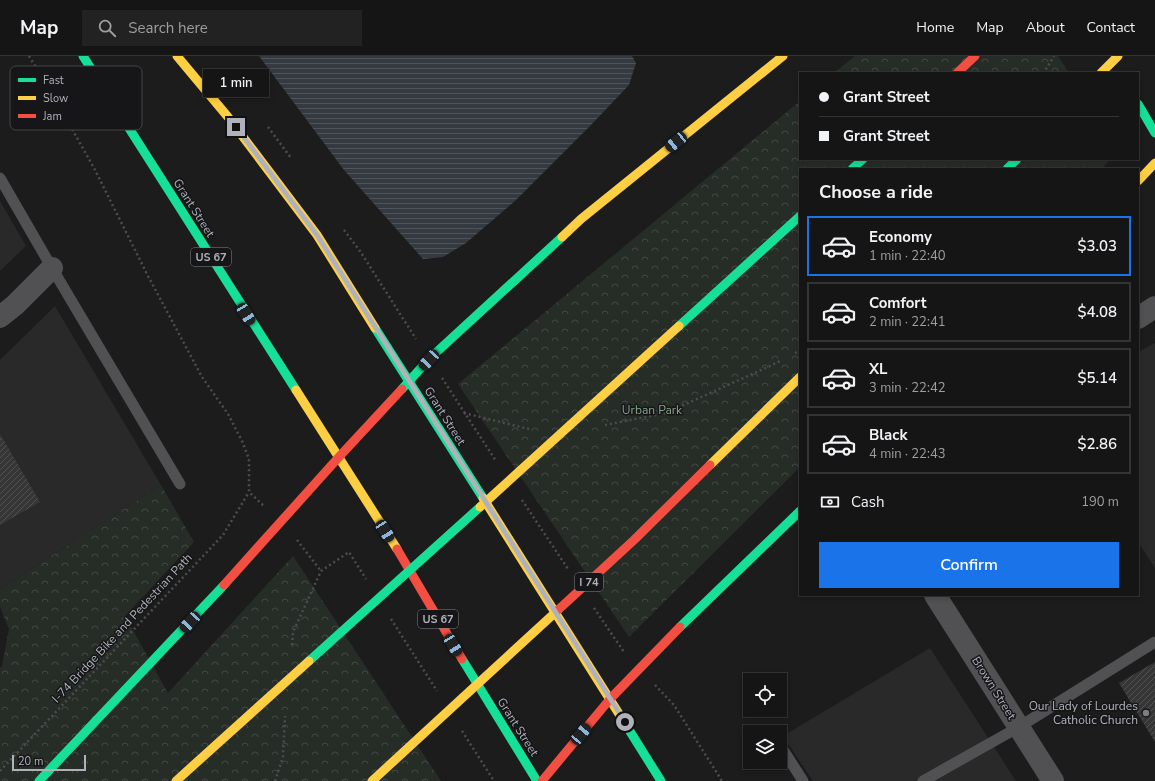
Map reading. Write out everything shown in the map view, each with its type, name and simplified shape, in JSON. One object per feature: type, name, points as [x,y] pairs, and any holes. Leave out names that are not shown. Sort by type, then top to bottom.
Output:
[{"type":"main road","name":"Grant Street","points":[[83,56],[89,66]]},
{"type":"main road","name":"Grant Street","points":[[177,56],[228,117],[317,235],[661,781]]},
{"type":"main road","points":[[39,781],[227,582],[338,458],[429,360],[581,219],[783,56]]},
{"type":"main road","points":[[958,72],[975,56]]},
{"type":"main road","points":[[1110,56],[1117,67]]},
{"type":"main road","points":[[1102,72],[1118,56]]},
{"type":"main road","points":[[1139,106],[1155,133]]},
{"type":"main road","name":"Grant Street","points":[[130,130],[393,543],[484,696],[537,781]]},
{"type":"main road","points":[[853,168],[862,160]]},
{"type":"main road","points":[[1008,168],[1016,160]]},
{"type":"main road","points":[[1139,180],[1155,163]]},
{"type":"main road","points":[[176,781],[799,217]]},
{"type":"main road","name":"I 74","points":[[372,781],[634,540],[799,378]]},
{"type":"main road","points":[[542,781],[610,699],[665,642],[799,512]]},
{"type":"street","points":[[0,317],[15,305],[52,268]]},
{"type":"street","points":[[1139,317],[1155,307]]},
{"type":"street","name":"Brown Street","points":[[936,596],[1053,781]]},
{"type":"lane","points":[[0,178],[180,484]]},
{"type":"lane","points":[[923,781],[1019,727],[1155,642]]},
{"type":"lane","points":[[787,756],[803,781]]},
{"type":"path","name":"I-74 Bridge Bike and Pedestrian Path","points":[[29,56],[35,66]]},
{"type":"path","points":[[1043,72],[1054,56]]},
{"type":"path","name":"I-74 Bridge Bike and Pedestrian Path","points":[[0,771],[223,535],[249,492],[249,459],[242,441],[228,414],[202,377],[148,276],[94,168],[73,130]]},
{"type":"path","points":[[794,353],[799,350]]},
{"type":"path","points":[[603,425],[610,425],[666,413],[770,366],[788,356]]},
{"type":"path","points":[[446,385],[499,466]]},
{"type":"path","points":[[463,413],[536,431]]},
{"type":"path","points":[[521,500],[570,573]]},
{"type":"path","points":[[297,539],[321,571],[349,552],[369,585]]},
{"type":"path","points":[[592,606],[624,652]]},
{"type":"path","points":[[390,618],[440,697]]},
{"type":"path","points":[[662,693],[674,705],[722,781]]},
{"type":"path","points":[[461,730],[494,781]]},
{"type":"shaded area","points":[[259,56],[632,56],[636,63],[629,85],[516,200],[466,243],[443,257],[423,259],[344,170]]},
{"type":"shaded area","points":[[0,201],[26,246],[0,271]]},
{"type":"shaded area","points":[[55,306],[161,485],[0,589],[0,360]]},
{"type":"shaded area","points":[[1155,343],[1155,568],[1139,544],[1139,351]]},
{"type":"shaded area","points":[[930,648],[1016,781],[813,781],[787,742],[787,734]]},
{"type":"green space","points":[[855,56],[1058,56],[1068,72],[835,72]]},
{"type":"green space","name":"Urban Park","points":[[799,102],[799,160],[1110,160],[1102,168],[799,168],[799,468],[629,637],[458,384]]},
{"type":"green space","points":[[161,485],[194,542],[125,616],[168,693],[293,556],[441,781],[0,781],[0,668],[2,666],[9,629],[0,607],[0,589]]},
{"type":"building","points":[[0,434],[40,502],[0,525]]},
{"type":"building","name":"Our Lady of Lourdes Catholic Church","points":[[1155,662],[1155,742],[1119,683]]},
{"type":"traffic: fast","points":[[83,56],[89,66]]},
{"type":"traffic: fast","points":[[1139,106],[1155,133]]},
{"type":"traffic: fast","points":[[130,130],[296,390]]},
{"type":"traffic: fast","points":[[853,168],[862,160]]},
{"type":"traffic: fast","points":[[1008,168],[1016,160]]},
{"type":"traffic: fast","points":[[679,326],[799,217]]},
{"type":"traffic: fast","points":[[402,389],[429,359],[562,237]]},
{"type":"traffic: fast","points":[[375,328],[483,498]]},
{"type":"traffic: fast","points":[[309,661],[480,507]]},
{"type":"traffic: fast","points":[[680,627],[799,512]]},
{"type":"traffic: fast","points":[[39,781],[224,585]]},
{"type":"traffic: fast","points":[[462,659],[537,781]]},
{"type":"traffic: fast","points":[[626,725],[661,781]]},
{"type":"traffic: slow","points":[[177,56],[228,117],[317,235],[375,328]]},
{"type":"traffic: slow","points":[[562,237],[581,219],[783,56]]},
{"type":"traffic: slow","points":[[1102,72],[1118,56]]},
{"type":"traffic: slow","points":[[1139,180],[1155,163]]},
{"type":"traffic: slow","points":[[480,507],[679,326]]},
{"type":"traffic: slow","points":[[710,465],[799,378]]},
{"type":"traffic: slow","points":[[296,390],[397,549]]},
{"type":"traffic: slow","points":[[483,498],[626,725]]},
{"type":"traffic: slow","points":[[372,781],[558,610]]},
{"type":"traffic: slow","points":[[176,781],[309,661]]},
{"type":"traffic: jam","points":[[958,72],[975,56]]},
{"type":"traffic: jam","points":[[224,585],[402,389]]},
{"type":"traffic: jam","points":[[558,610],[634,540],[710,465]]},
{"type":"traffic: jam","points":[[397,549],[462,659]]},
{"type":"traffic: jam","points":[[542,781],[610,699],[680,627]]},
{"type":"place","name":"Our Lady of Lourdes Catholic Church","points":[[1146,713]]},
{"type":"route","points":[[236,127],[317,235],[625,722]]}]
